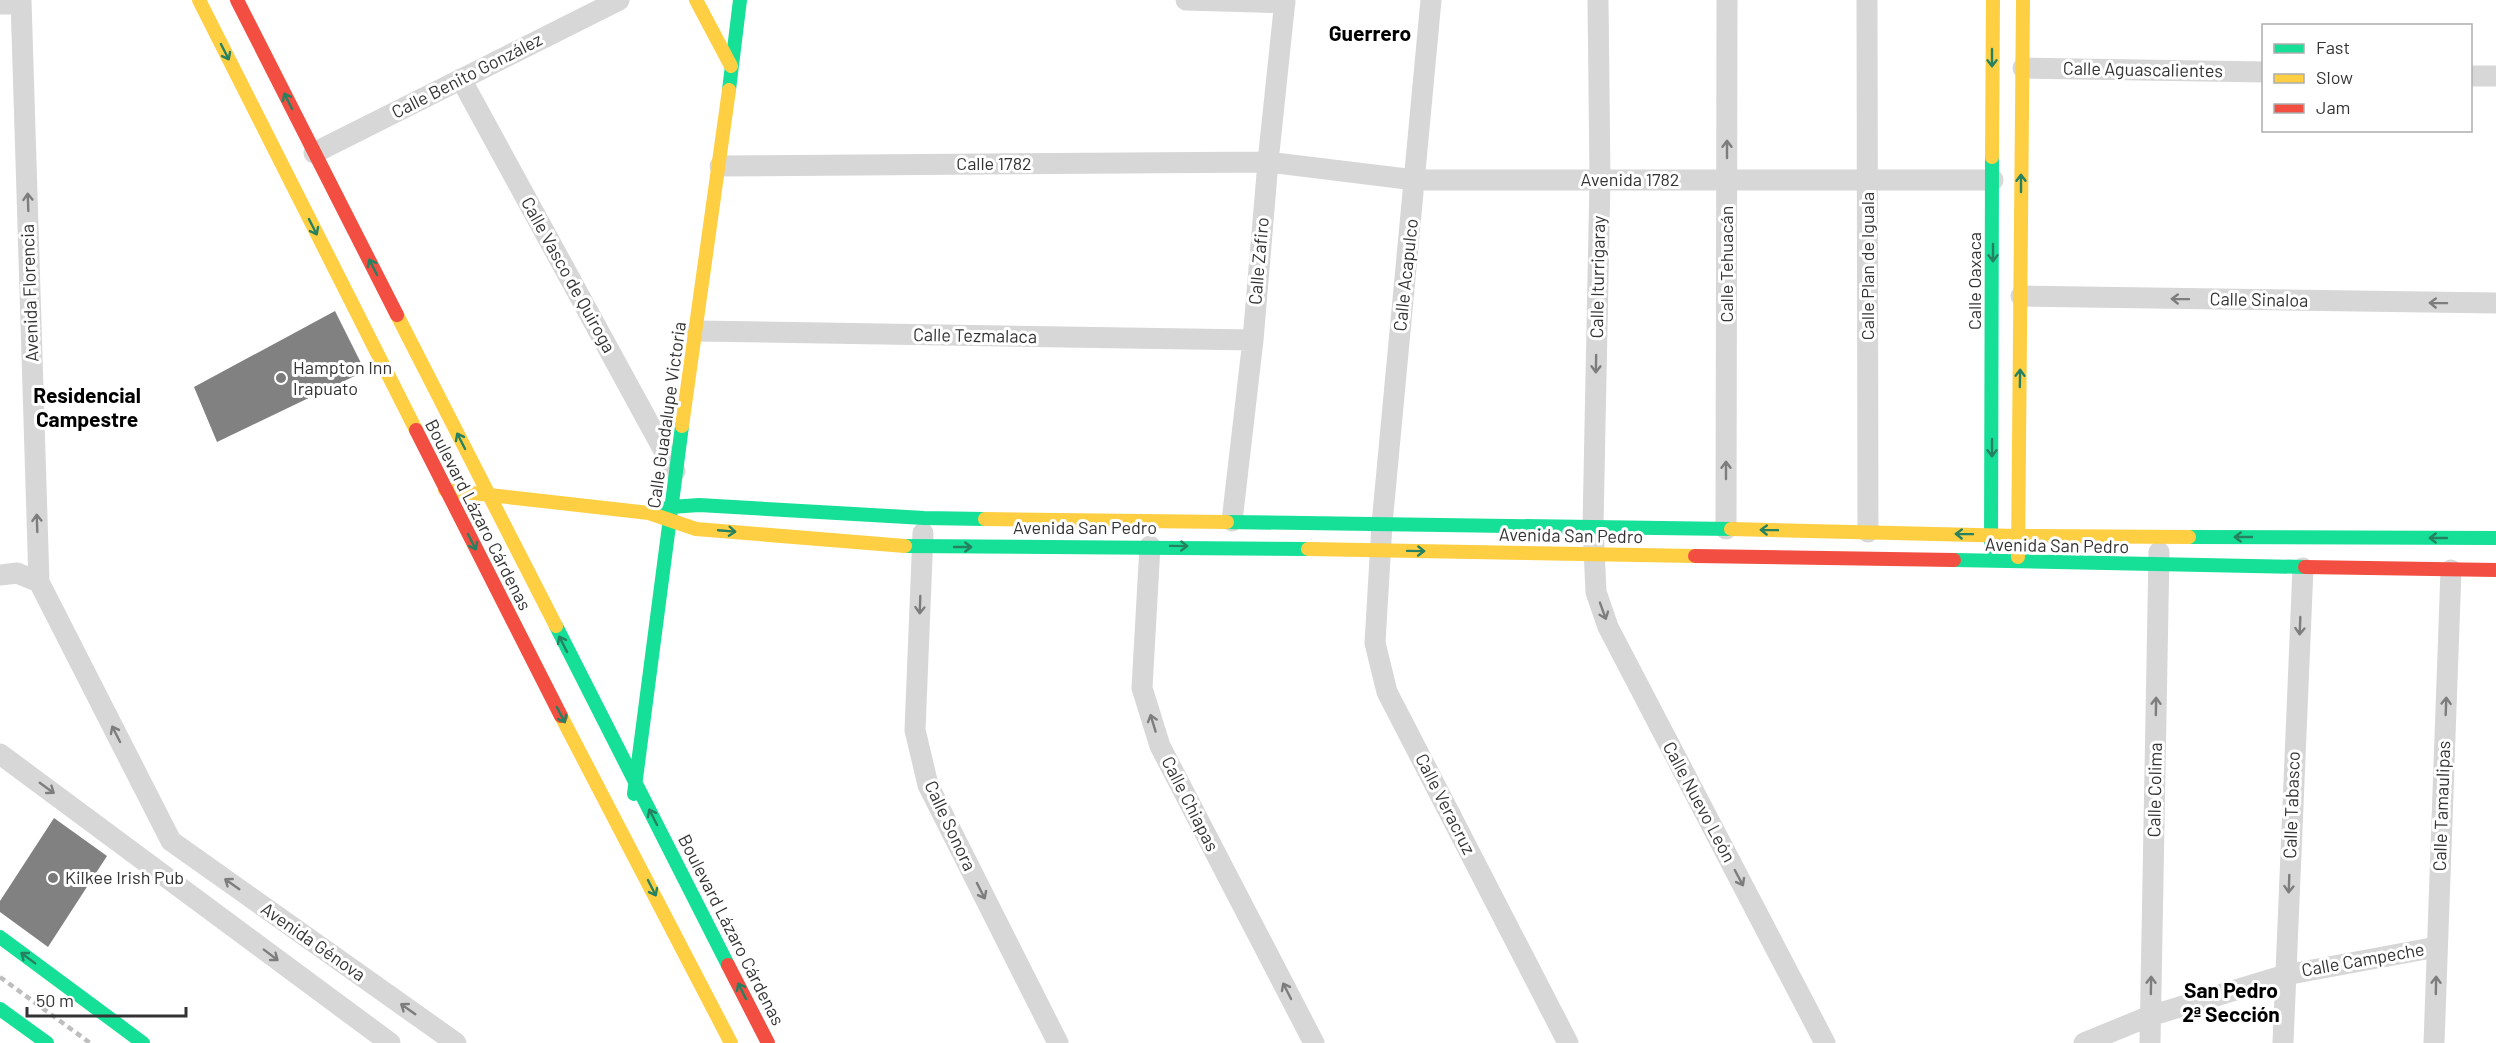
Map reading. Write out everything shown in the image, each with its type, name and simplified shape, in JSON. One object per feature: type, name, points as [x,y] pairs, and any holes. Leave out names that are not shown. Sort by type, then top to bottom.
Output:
[{"type":"street","name":"Boulevard Lázaro Cárdenas","points":[[199,0],[532,661],[625,835],[731,1043]]},
{"type":"street","name":"Boulevard Lázaro Cárdenas","points":[[237,0],[768,1043]]},
{"type":"street","name":"Calle Benito González","points":[[314,153],[619,0]]},
{"type":"street","points":[[696,0],[731,66]]},
{"type":"street","name":"Calle Guadalupe Victoria","points":[[625,835],[636,784],[675,471],[720,166],[740,0]]},
{"type":"street","points":[[1186,0],[1285,1]]},
{"type":"street","name":"Calle Acapulco","points":[[1382,551],[1382,524],[1431,0]]},
{"type":"street","name":"Calle Iturrigaray","points":[[1594,554],[1600,179],[1598,0]]},
{"type":"street","name":"Calle Tehuacán","points":[[1726,529],[1727,0]]},
{"type":"street","name":"Calle Plan de Iguala","points":[[1866,0],[1868,532]]},
{"type":"street","name":"Calle Oaxaca","points":[[1993,0],[2007,104],[2021,296],[2018,563]]},
{"type":"street","name":"Calle Oaxaca","points":[[1991,563],[1993,180],[2007,104],[2023,68],[2023,0]]},
{"type":"street","name":"Calle Zafiro","points":[[1232,521],[1253,340],[1285,1]]},
{"type":"street","name":"Avenida Florencia","points":[[14,3],[39,582]]},
{"type":"street","name":"Calle Aguascalientes","points":[[2023,68],[2262,72]]},
{"type":"street","points":[[2472,76],[2496,76]]},
{"type":"street","name":"Calle Vasco de Quiroga","points":[[461,79],[675,471]]},
{"type":"street","name":"Avenida 1782","points":[[1268,162],[1415,180],[1993,180]]},
{"type":"street","name":"Calle 1782","points":[[720,166],[1268,162]]},
{"type":"street","name":"Calle Sinaloa","points":[[2021,296],[2496,303]]},
{"type":"street","name":"Calle Tezmalaca","points":[[697,331],[1253,340]]},
{"type":"street","name":"Avenida San Pedro","points":[[445,490],[670,514],[699,505],[924,518],[1593,526],[2018,536],[2496,538]]},
{"type":"street","name":"Avenida San Pedro","points":[[670,514],[696,529],[922,547],[1150,546],[2159,566],[2496,570]]},
{"type":"street","name":"Calle Sonora","points":[[924,518],[915,730],[928,785],[1058,1043]]},
{"type":"street","name":"Calle Colima","points":[[2150,1043],[2160,537]]},
{"type":"street","name":"Calle Chiapas","points":[[1150,546],[1142,688],[1160,746],[1314,1043]]},
{"type":"street","name":"Calle Veracruz","points":[[1382,551],[1375,643],[1387,692],[1568,1043]]},
{"type":"street","name":"Calle Nuevo León","points":[[1594,554],[1596,592],[1608,627],[1826,1043]]},
{"type":"street","name":"Calle Tabasco","points":[[2283,1043],[2303,568]]},
{"type":"street","name":"Calle Tamaulipas","points":[[2434,1043],[2451,570]]},
{"type":"street","points":[[0,575],[17,573],[39,582]]},
{"type":"street","name":"Avenida Génova","points":[[39,582],[171,841],[452,1042]]},
{"type":"street","name":"Avenida Génova","points":[[0,754],[390,1043]]},
{"type":"street","points":[[154,868],[171,841]]},
{"type":"street","points":[[0,937],[142,1043]]},
{"type":"street","name":"Calle Campeche","points":[[2084,1043],[2150,1016],[2285,975],[2437,947]]},
{"type":"street","points":[[0,1009],[47,1043]]},
{"type":"building","name":"Hampton Inn Irapuato","points":[[335,311],[365,371],[217,442],[194,387]]},
{"type":"building","name":"Kilkee Irish Pub","points":[[54,818],[107,856],[48,947],[0,912],[0,901]]},
{"type":"railway","points":[[0,977],[90,1043]]},
{"type":"traffic: fast","points":[[729,90],[740,0]]},
{"type":"traffic: fast","points":[[1991,555],[1992,157]]},
{"type":"traffic: fast","points":[[634,794],[682,426]]},
{"type":"traffic: fast","points":[[652,512],[671,507],[699,505],[924,518],[985,519]]},
{"type":"traffic: fast","points":[[1227,522],[1731,529]]},
{"type":"traffic: fast","points":[[2189,537],[2496,538]]},
{"type":"traffic: fast","points":[[905,546],[1308,549]]},
{"type":"traffic: fast","points":[[1954,560],[2305,567]]},
{"type":"traffic: fast","points":[[556,626],[728,965]]},
{"type":"traffic: fast","points":[[0,937],[143,1043]]},
{"type":"traffic: fast","points":[[0,1009],[47,1043]]},
{"type":"traffic: slow","points":[[199,0],[416,430]]},
{"type":"traffic: slow","points":[[696,0],[731,66]]},
{"type":"traffic: slow","points":[[1992,157],[1993,0]]},
{"type":"traffic: slow","points":[[2018,557],[2023,0]]},
{"type":"traffic: slow","points":[[682,426],[729,90]]},
{"type":"traffic: slow","points":[[397,315],[556,626]]},
{"type":"traffic: slow","points":[[445,490],[649,513],[696,529],[905,546]]},
{"type":"traffic: slow","points":[[985,519],[1227,522]]},
{"type":"traffic: slow","points":[[1731,529],[2018,536],[2189,537]]},
{"type":"traffic: slow","points":[[1308,549],[1695,556]]},
{"type":"traffic: slow","points":[[561,716],[731,1043]]},
{"type":"traffic: jam","points":[[237,0],[397,315]]},
{"type":"traffic: jam","points":[[416,430],[561,716]]},
{"type":"traffic: jam","points":[[1695,556],[1954,560]]},
{"type":"traffic: jam","points":[[2305,567],[2496,570]]},
{"type":"traffic: jam","points":[[728,965],[768,1043]]},
{"type":"place","name":"Hampton Inn Irapuato","points":[[281,378]]},
{"type":"place","name":"Kilkee Irish Pub","points":[[53,878]]},
{"type":"district","name":"Guerrero","points":[[1370,34]]},
{"type":"district","name":"Residencial Campestre","points":[[87,408]]},
{"type":"district","name":"San Pedro 2ª Sección","points":[[2231,1003]]}]
